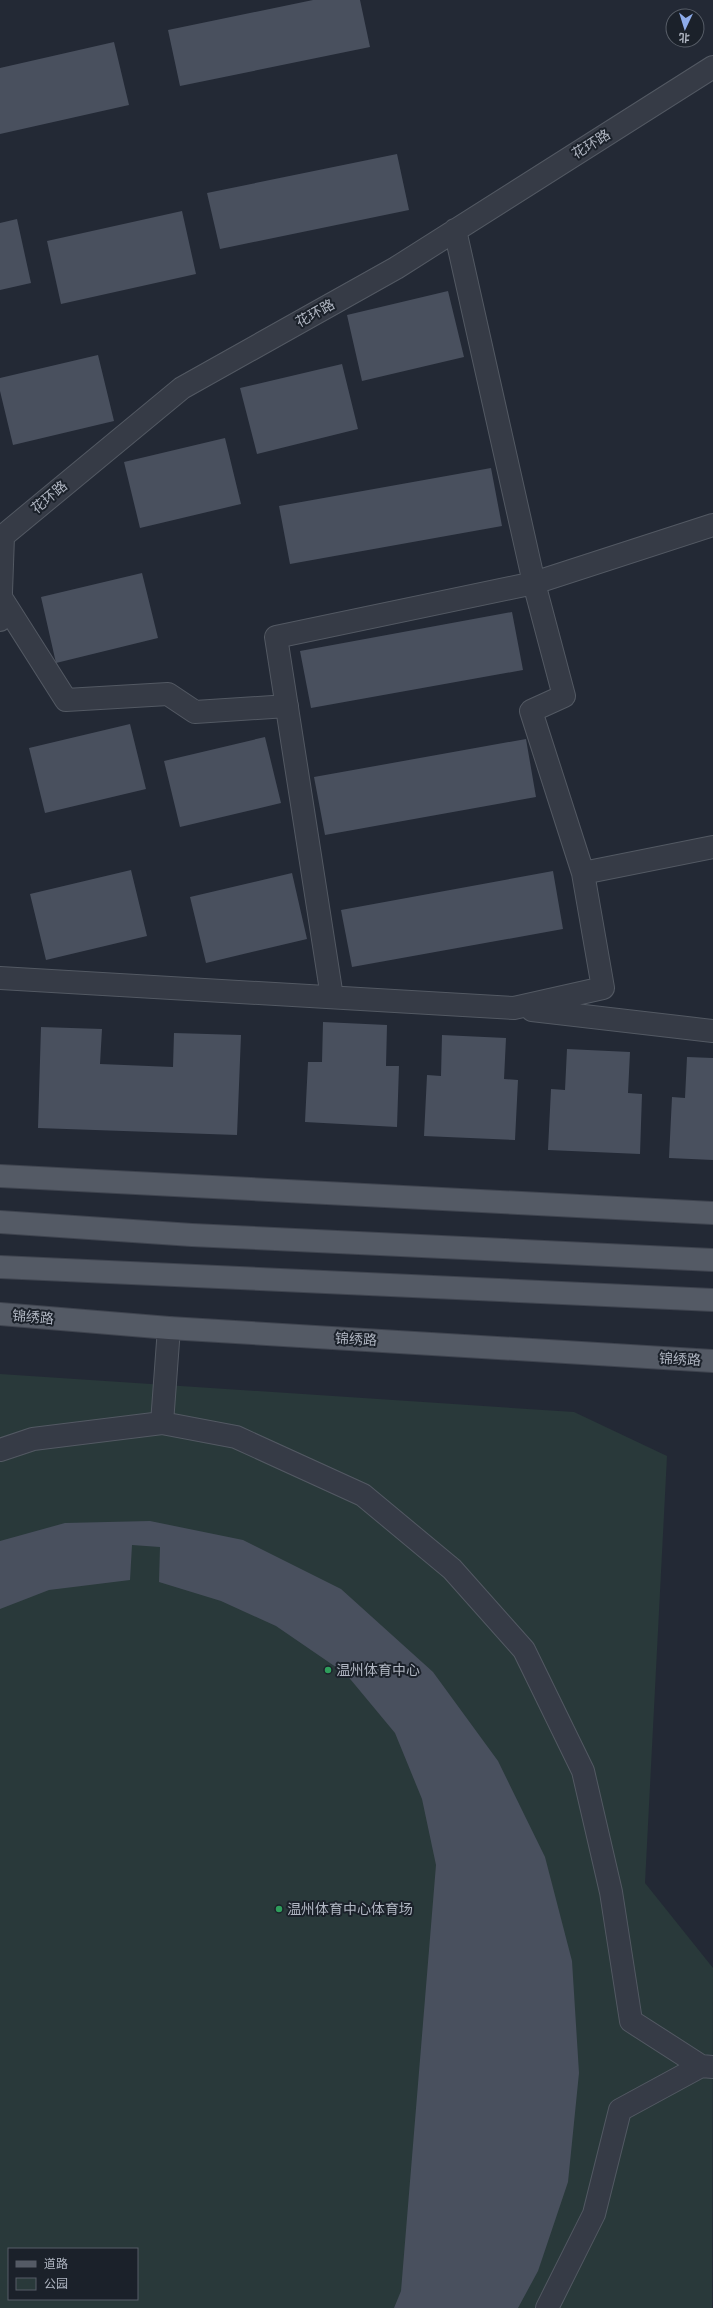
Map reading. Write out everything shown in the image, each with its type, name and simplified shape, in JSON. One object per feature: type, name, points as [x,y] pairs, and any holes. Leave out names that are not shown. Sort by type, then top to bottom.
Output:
[{"type":"main road","points":[[0,1176],[713,1213]]},
{"type":"main road","points":[[0,1222],[192,1235],[713,1260]]},
{"type":"main road","points":[[0,1268],[713,1300]]},
{"type":"main road","name":"锦绣路","points":[[0,1314],[169,1328],[713,1361]]},
{"type":"street","name":"花环路","points":[[0,620],[3,536],[182,388],[396,268],[712,72]]},
{"type":"street","points":[[455,230],[534,583],[564,696],[531,711],[583,873],[603,988],[514,1008]]},
{"type":"street","points":[[332,997],[276,637],[534,583],[713,526]]},
{"type":"street","points":[[0,596],[66,700],[168,694],[195,712],[287,706]]},
{"type":"street","points":[[583,873],[713,847]]},
{"type":"street","points":[[0,978],[514,1008],[713,1031]]},
{"type":"street","points":[[162,1423],[169,1328]]},
{"type":"street","points":[[0,1450],[33,1438],[162,1423],[236,1437],[363,1495],[452,1569],[524,1650],[583,1771],[611,1892],[631,2022],[707,2066]]},
{"type":"street","points":[[547,2308],[594,2214],[620,2110],[707,2066]]},
{"type":"green space","name":"温州体育中心体育场","points":[[0,1374],[574,1412],[667,1456],[645,1883],[713,1968],[712,2308],[0,2308]]},
{"type":"building","points":[[313,0],[360,0],[370,47],[180,86],[168,30]]},
{"type":"building","points":[[114,42],[129,105],[0,134],[0,68]]},
{"type":"building","points":[[397,154],[409,210],[220,249],[207,193]]},
{"type":"building","points":[[182,211],[196,274],[61,304],[47,241]]},
{"type":"building","points":[[17,219],[31,283],[0,290],[0,223]]},
{"type":"building","points":[[448,291],[464,357],[362,381],[347,315]]},
{"type":"building","points":[[98,355],[114,421],[13,445],[0,391],[0,378]]},
{"type":"building","points":[[342,364],[358,429],[257,454],[240,388]]},
{"type":"building","points":[[225,438],[241,504],[140,528],[124,462]]},
{"type":"building","points":[[491,468],[502,526],[290,564],[279,506]]},
{"type":"building","points":[[142,573],[158,638],[56,663],[41,597]]},
{"type":"building","points":[[512,612],[523,670],[311,708],[300,651]]},
{"type":"building","points":[[130,724],[146,789],[45,813],[29,748]]},
{"type":"building","points":[[265,737],[281,803],[180,827],[164,761]]},
{"type":"building","points":[[526,739],[536,797],[325,835],[314,777]]},
{"type":"building","points":[[131,870],[147,936],[46,960],[30,894]]},
{"type":"building","points":[[553,871],[563,929],[352,967],[341,910]]},
{"type":"building","points":[[292,873],[307,939],[206,963],[190,897]]},
{"type":"building","points":[[323,1022],[387,1025],[386,1066],[399,1066],[397,1127],[305,1122],[308,1062],[322,1062]]},
{"type":"building","points":[[41,1027],[102,1029],[100,1064],[173,1067],[174,1033],[241,1035],[237,1135],[38,1128]]},
{"type":"building","points":[[442,1035],[506,1038],[504,1079],[518,1080],[515,1140],[424,1136],[427,1075],[441,1076]]},
{"type":"building","points":[[567,1049],[630,1052],[628,1093],[642,1094],[640,1154],[548,1150],[551,1089],[565,1090]]},
{"type":"building","points":[[687,1057],[713,1058],[713,1160],[669,1158],[672,1097],[685,1098]]},
{"type":"building","name":"温州体育中心体育场","points":[[150,1521],[243,1540],[341,1589],[433,1672],[498,1761],[545,1857],[572,1961],[579,2073],[568,2182],[538,2271],[518,2308],[394,2308],[401,2291],[436,1865],[422,1799],[395,1733],[346,1674],[276,1626],[221,1601],[159,1582],[160,1547],[132,1545],[130,1580],[49,1590],[0,1609],[0,1541],[65,1523]]},
{"type":"place","name":"温州体育中心","points":[[328,1670]]},
{"type":"place","name":"温州体育中心体育场","points":[[279,1909]]}]
